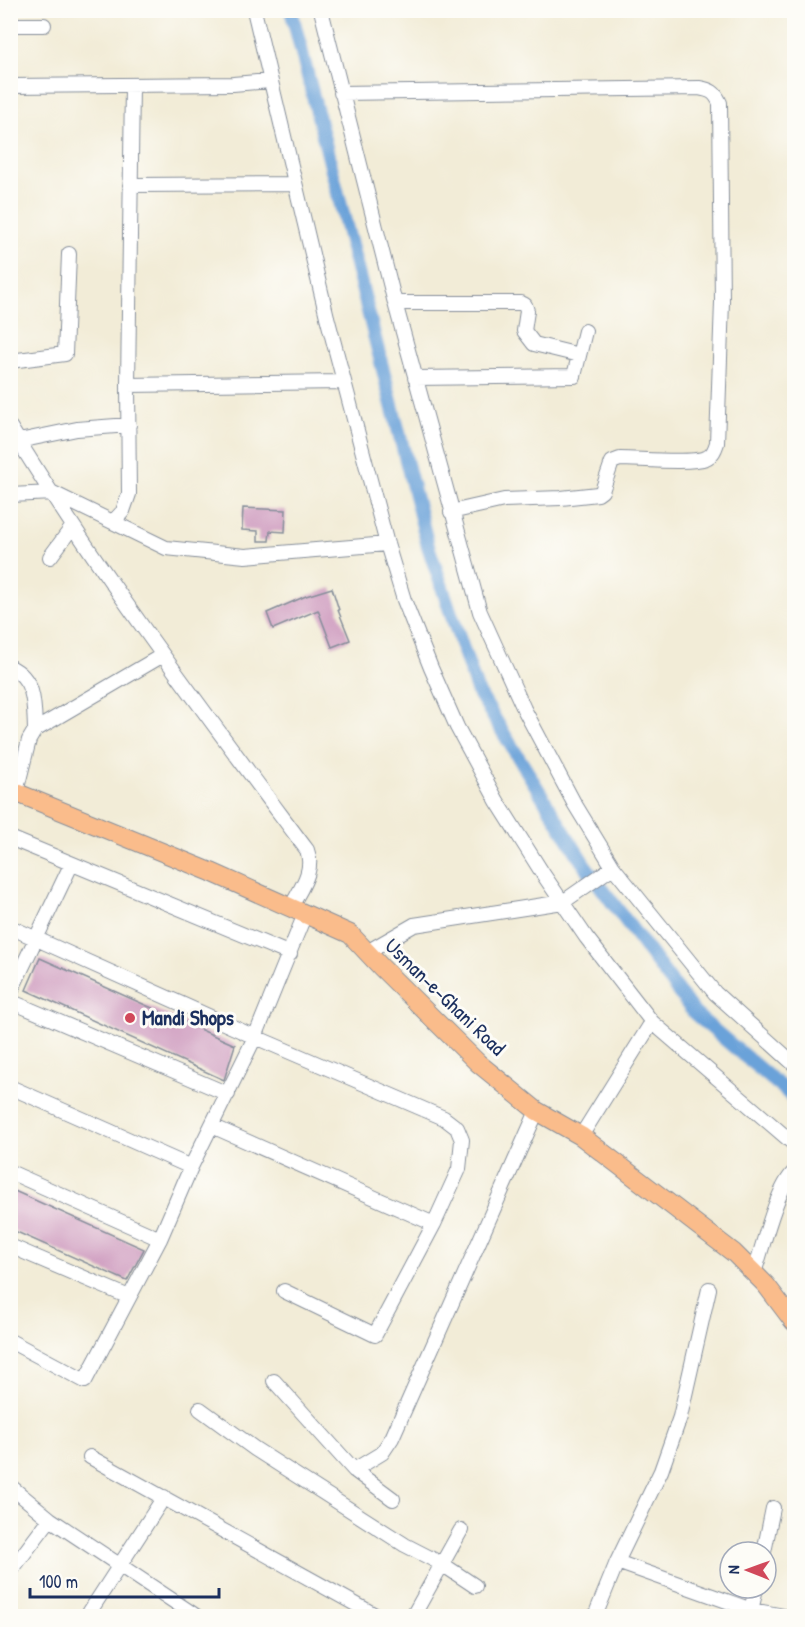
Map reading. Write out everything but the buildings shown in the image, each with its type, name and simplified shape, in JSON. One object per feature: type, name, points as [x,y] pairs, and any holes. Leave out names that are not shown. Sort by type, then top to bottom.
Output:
[{"type":"main road","name":"Usman-e-Ghani Road","points":[[14,791],[350,933],[478,1063],[537,1111],[581,1136],[735,1253],[766,1285],[795,1322]]},
{"type":"street","points":[[254,10],[344,382],[387,544],[404,600],[457,727],[497,801],[543,874],[586,937],[652,1022],[795,1144]]},
{"type":"street","points":[[321,10],[395,303],[480,612],[524,709],[610,869],[716,993],[795,1064]]},
{"type":"street","points":[[10,26],[44,25]]},
{"type":"street","points":[[10,86],[233,84],[270,81]]},
{"type":"street","points":[[114,521],[123,511],[129,494],[132,85]]},
{"type":"street","points":[[341,93],[699,88],[710,90],[720,103],[723,302],[717,443],[713,453],[705,459],[691,460],[620,459],[612,462],[602,491],[598,494],[504,500],[451,512]]},
{"type":"street","points":[[130,185],[295,184]]},
{"type":"street","points":[[10,361],[65,354],[69,254]]},
{"type":"street","points":[[395,303],[521,303],[525,305],[527,311],[524,331],[534,344],[579,355]]},
{"type":"street","points":[[415,378],[574,376],[585,331]]},
{"type":"street","points":[[128,385],[344,382]]},
{"type":"street","points":[[19,441],[77,429],[129,425]]},
{"type":"street","points":[[10,427],[73,526],[162,655],[307,850],[311,861],[290,954],[255,1037],[191,1167],[160,1239],[85,1381],[10,1341]]},
{"type":"street","points":[[10,495],[53,493],[166,548],[245,556],[387,544]]},
{"type":"street","points":[[50,556],[73,526]]},
{"type":"street","points":[[14,791],[29,740],[36,730],[162,655]]},
{"type":"street","points":[[10,668],[29,681],[36,730]]},
{"type":"street","points":[[10,838],[290,954]]},
{"type":"street","points":[[10,993],[71,865]]},
{"type":"street","points":[[367,952],[414,925],[563,902],[610,869]]},
{"type":"street","points":[[10,927],[255,1037],[444,1118],[457,1128],[462,1140],[459,1169],[434,1224],[375,1335],[284,1291]]},
{"type":"street","points":[[10,1001],[228,1094]]},
{"type":"street","points":[[581,1136],[652,1022]]},
{"type":"street","points":[[10,1086],[191,1167]]},
{"type":"street","points":[[354,1470],[382,1453],[392,1438],[537,1111]]},
{"type":"street","points":[[212,1126],[434,1224]]},
{"type":"street","points":[[10,1172],[160,1239]]},
{"type":"street","points":[[754,1273],[777,1205],[788,1178],[795,1172]]},
{"type":"street","points":[[10,1246],[129,1297]]},
{"type":"street","points":[[595,1617],[617,1562],[661,1471],[680,1417],[710,1289]]},
{"type":"street","points":[[274,1381],[354,1470],[393,1499]]},
{"type":"street","points":[[200,1409],[255,1449],[405,1545],[442,1564],[475,1586]]},
{"type":"street","points":[[90,1456],[377,1617]]},
{"type":"street","points":[[10,1486],[50,1519],[194,1616]]},
{"type":"street","points":[[87,1617],[164,1497]]},
{"type":"street","points":[[766,1540],[773,1508]]},
{"type":"street","points":[[10,1572],[50,1519]]},
{"type":"street","points":[[413,1617],[461,1530]]},
{"type":"street","points":[[617,1562],[751,1613],[784,1617]]},
{"type":"waterway","points":[[291,10],[428,546],[477,690],[584,864],[694,1013],[794,1098]]},
{"type":"place","name":"Mandi Shops","points":[[130,1018]]}]
